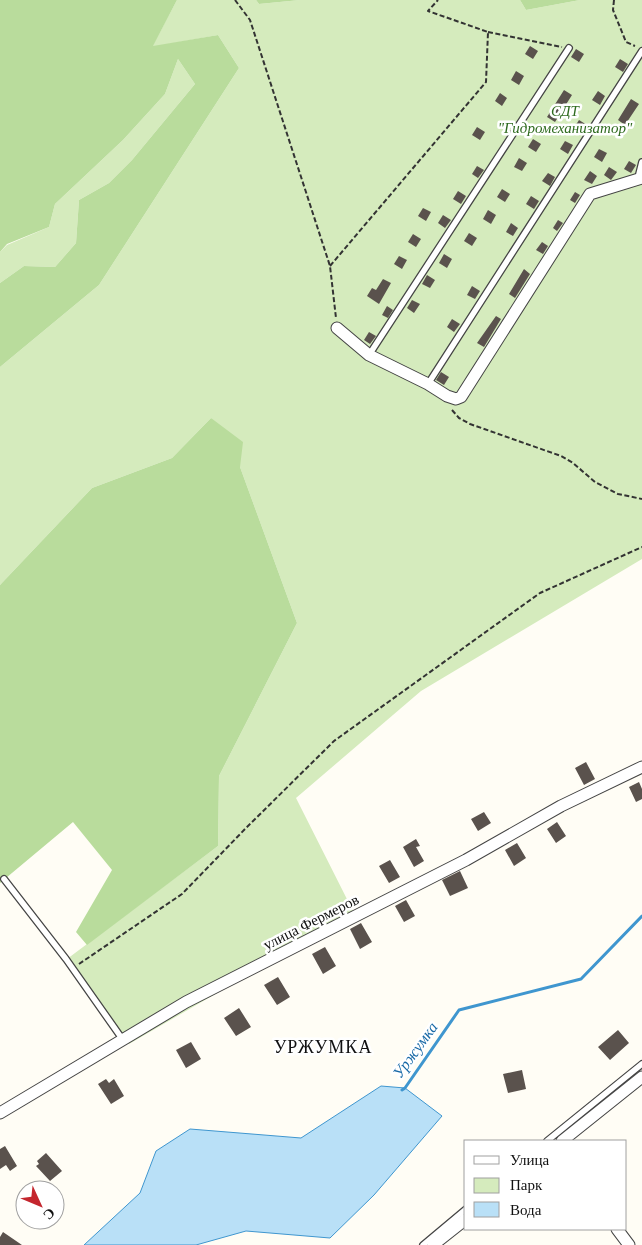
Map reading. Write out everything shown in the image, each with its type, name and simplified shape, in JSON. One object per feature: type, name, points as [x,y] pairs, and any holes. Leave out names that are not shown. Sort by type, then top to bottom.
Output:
[{"type":"street","points":[[337,328],[369,355],[428,384],[447,396],[456,399],[461,397],[590,194],[640,178]]},
{"type":"street","name":"улица Фермеров","points":[[0,1113],[186,1002],[466,860],[562,806],[642,767]]},
{"type":"street","points":[[563,1140],[642,1078]]},
{"type":"street","points":[[433,1245],[464,1220]]},
{"type":"street","points":[[618,1230],[629,1245]]},
{"type":"lane","points":[[369,355],[569,48]]},
{"type":"lane","points":[[428,384],[642,50]]},
{"type":"lane","points":[[640,178],[642,162]]},
{"type":"lane","points":[[4,879],[73,968],[124,1040]]},
{"type":"lane","points":[[548,1140],[642,1064]]},
{"type":"lane","points":[[423,1245],[464,1211]]},
{"type":"path","points":[[235,0],[250,20],[330,266],[337,328]]},
{"type":"path","points":[[438,0],[428,11],[488,32],[569,48]]},
{"type":"path","points":[[614,0],[613,10],[626,42],[642,50]]},
{"type":"path","points":[[330,266],[486,82],[488,32]]},
{"type":"path","points":[[447,396],[452,409],[459,418],[470,424],[561,456],[595,482],[618,494],[642,499]]},
{"type":"path","points":[[73,968],[182,894],[334,741],[540,593],[642,548]]},
{"type":"green space","points":[[0,0],[177,0],[153,46],[218,35],[239,68],[99,285],[0,367],[0,283],[24,266],[55,267],[76,243],[79,200],[109,183],[132,160],[195,84],[178,59],[165,94],[123,140],[55,204],[49,227],[7,244],[0,252]]},
{"type":"green space","name":"СДТ \"Гидромеханизатор\"","points":[[177,0],[256,0],[259,4],[300,0],[520,0],[526,10],[580,0],[642,0],[642,559],[421,691],[296,798],[357,919],[224,989],[129,1044],[67,959],[218,846],[219,776],[297,623],[240,467],[211,418],[172,458],[92,488],[0,585],[0,367],[99,285],[239,68],[218,35],[152,47]]},
{"type":"green space","points":[[256,0],[300,0],[259,4]]},
{"type":"green space","points":[[520,0],[580,0],[526,10]]},
{"type":"green space","points":[[178,59],[195,84],[132,160],[109,183],[79,200],[76,243],[55,267],[24,266],[0,283],[0,252],[7,245],[49,227],[55,204],[123,140],[165,94]]},
{"type":"green space","points":[[211,418],[243,442],[240,467],[297,623],[219,776],[218,846],[87,945],[76,932],[112,870],[73,822],[0,883],[0,585],[92,488],[172,458]]},
{"type":"water","points":[[381,1086],[405,1088],[442,1116],[374,1195],[330,1238],[246,1231],[196,1245],[84,1245],[140,1193],[156,1151],[190,1129],[301,1138]]},
{"type":"building","points":[[530,46],[538,51],[533,59],[525,54]]},
{"type":"building","points":[[576,49],[584,54],[579,62],[571,57]]},
{"type":"building","points":[[620,59],[628,64],[623,72],[615,67]]},
{"type":"building","points":[[516,71],[524,76],[519,85],[511,80]]},
{"type":"building","points":[[564,90],[572,95],[555,122],[547,117]]},
{"type":"building","points":[[598,91],[605,96],[600,105],[592,100]]},
{"type":"building","points":[[500,93],[507,98],[502,106],[495,101]]},
{"type":"building","points":[[631,99],[639,104],[625,125],[618,120]]},
{"type":"building","points":[[579,120],[587,125],[581,133],[574,128]]},
{"type":"building","points":[[477,127],[485,132],[480,140],[472,135]]},
{"type":"building","points":[[533,139],[541,144],[536,152],[528,147]]},
{"type":"building","points":[[565,141],[573,145],[568,154],[560,149]]},
{"type":"building","points":[[599,149],[607,153],[602,162],[594,157]]},
{"type":"building","points":[[519,158],[527,163],[522,171],[514,167]]},
{"type":"building","points":[[629,161],[636,165],[631,173],[624,169]]},
{"type":"building","points":[[477,166],[484,170],[478,178],[472,174]]},
{"type":"building","points":[[609,167],[617,172],[611,180],[604,175]]},
{"type":"building","points":[[590,171],[597,176],[592,184],[584,180]]},
{"type":"building","points":[[548,173],[555,177],[550,186],[542,181]]},
{"type":"building","points":[[502,189],[510,194],[505,202],[497,197]]},
{"type":"building","points":[[458,191],[466,196],[461,204],[453,199]]},
{"type":"building","points":[[575,192],[580,195],[575,203],[570,200]]},
{"type":"building","points":[[531,196],[539,201],[534,209],[526,204]]},
{"type":"building","points":[[423,208],[431,212],[426,221],[418,216]]},
{"type":"building","points":[[488,210],[496,215],[491,224],[483,219]]},
{"type":"building","points":[[443,215],[451,220],[445,228],[438,223]]},
{"type":"building","points":[[558,220],[563,223],[557,231],[553,228]]},
{"type":"building","points":[[511,223],[518,228],[513,236],[506,232]]},
{"type":"building","points":[[469,233],[477,238],[472,246],[464,241]]},
{"type":"building","points":[[413,234],[421,239],[416,247],[408,242]]},
{"type":"building","points":[[542,242],[548,246],[543,254],[536,250]]},
{"type":"building","points":[[444,254],[452,259],[447,268],[439,263]]},
{"type":"building","points":[[399,256],[407,260],[402,269],[394,264]]},
{"type":"building","points":[[524,269],[530,274],[515,298],[509,294]]},
{"type":"building","points":[[427,275],[435,280],[430,288],[422,284]]},
{"type":"building","points":[[383,279],[391,283],[379,304],[367,296],[372,288],[376,290]]},
{"type":"building","points":[[472,286],[480,291],[475,299],[467,295]]},
{"type":"building","points":[[412,300],[420,304],[414,313],[407,308]]},
{"type":"building","points":[[387,306],[393,310],[388,318],[382,315]]},
{"type":"building","points":[[496,316],[501,319],[484,347],[477,343]]},
{"type":"building","points":[[452,319],[460,324],[454,332],[447,327]]},
{"type":"building","points":[[369,332],[376,336],[370,344],[364,340]]},
{"type":"building","points":[[441,372],[449,377],[444,385],[436,380]]},
{"type":"building","points":[[586,762],[595,779],[584,785],[575,768]]},
{"type":"building","points":[[639,782],[642,789],[642,799],[636,802],[629,787]]},
{"type":"building","points":[[484,812],[491,823],[478,831],[471,819]]},
{"type":"building","points":[[557,822],[566,836],[556,843],[547,829]]},
{"type":"building","points":[[416,839],[420,846],[416,847],[424,861],[414,867],[403,847]]},
{"type":"building","points":[[517,843],[526,858],[514,866],[505,850]]},
{"type":"building","points":[[390,860],[400,877],[389,883],[379,866]]},
{"type":"building","points":[[460,871],[468,888],[450,896],[442,880]]},
{"type":"building","points":[[406,900],[415,916],[404,922],[395,906]]},
{"type":"building","points":[[361,923],[372,942],[360,949],[350,929]]},
{"type":"building","points":[[325,947],[336,966],[323,974],[312,954]]},
{"type":"building","points":[[278,977],[290,997],[277,1005],[264,985]]},
{"type":"building","points":[[239,1008],[251,1027],[236,1036],[224,1018]]},
{"type":"building","points":[[618,1030],[629,1043],[610,1060],[598,1047]]},
{"type":"building","points":[[191,1042],[201,1059],[186,1068],[176,1050]]},
{"type":"building","points":[[522,1070],[526,1089],[508,1093],[503,1074]]},
{"type":"building","points":[[106,1079],[109,1083],[114,1079],[124,1096],[111,1104],[98,1084]]},
{"type":"building","points":[[5,1146],[17,1166],[10,1171],[6,1165],[0,1169],[0,1149]]},
{"type":"building","points":[[46,1153],[62,1171],[49,1180],[36,1166],[39,1164],[37,1161]]},
{"type":"building","points":[[3,1232],[22,1245],[0,1245],[0,1237]]},
{"type":"waterway","name":"Уржумка","points":[[402,1090],[459,1010],[581,979],[642,916]]},
{"type":"district","name":"УРЖУМКА","points":[[323,1047]]}]
